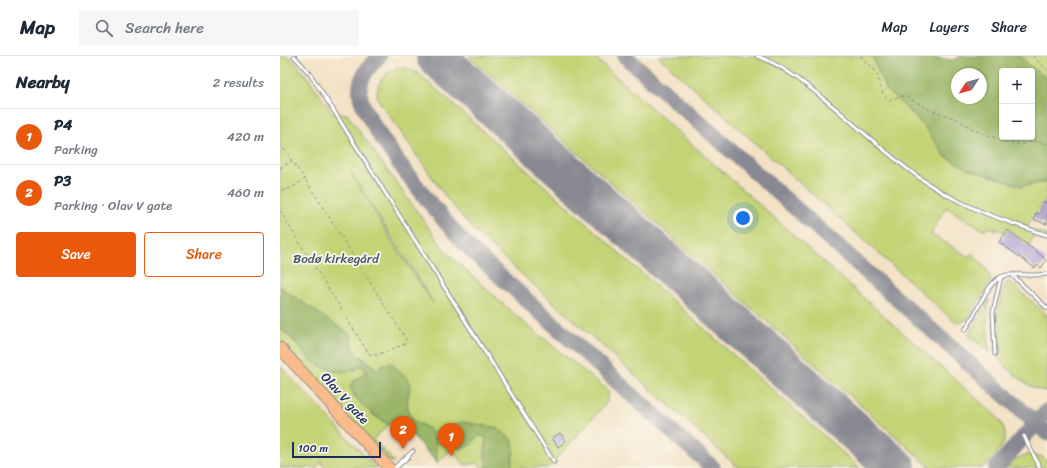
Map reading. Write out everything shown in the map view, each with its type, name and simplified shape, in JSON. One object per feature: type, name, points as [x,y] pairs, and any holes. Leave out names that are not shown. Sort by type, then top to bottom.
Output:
[{"type":"highway","name":"Olav V gate","points":[[280,348],[389,468]]},
{"type":"lane","points":[[294,56],[310,74],[332,108],[554,462]]},
{"type":"lane","points":[[757,56],[777,65],[804,83],[905,167],[930,184],[964,204],[984,213],[1047,234]]},
{"type":"lane","points":[[965,330],[994,282],[1001,277],[1012,275],[1047,274]]},
{"type":"lane","points":[[1012,275],[1047,308]]},
{"type":"lane","points":[[995,354],[992,312],[1001,277]]},
{"type":"lane","points":[[1024,436],[1040,468]]},
{"type":"lane","points":[[413,451],[404,462],[395,468],[413,451]]},
{"type":"path","points":[[861,56],[875,70],[880,90],[883,96],[889,100],[901,96],[907,97],[930,110],[957,119],[976,131],[1015,144],[1023,144],[1034,141],[1047,144]]},
{"type":"path","points":[[1033,56],[1047,70]]},
{"type":"path","points":[[280,144],[305,179],[406,339],[405,344],[377,355],[369,354],[280,211]]},
{"type":"path","points":[[280,168],[292,161]]},
{"type":"path","points":[[280,191],[291,188],[305,179]]},
{"type":"green space","name":"Bodø kirkegård","points":[[280,56],[289,56],[309,79],[332,113],[347,114],[446,252],[524,323],[609,391],[607,402],[548,468],[482,468],[478,463],[465,465],[451,450],[437,463],[434,435],[429,429],[412,418],[408,409],[408,394],[411,384],[376,369],[366,359],[355,354],[352,345],[280,287]],"holes":[[[351,173],[433,302],[395,246]]]},
{"type":"green space","points":[[469,56],[593,56],[996,416],[1005,431],[1005,438],[995,456],[983,468],[931,468]]},
{"type":"green space","points":[[658,56],[872,56],[887,91],[909,110],[926,129],[996,178],[1021,186],[1047,182],[1047,196],[1045,202],[1043,202],[1026,228],[1047,235],[1047,241],[1033,236],[1028,249],[1005,232],[988,227],[985,231],[946,207],[931,234],[969,257],[972,253],[987,270],[991,280],[968,319],[959,323],[953,320]]},
{"type":"green space","points":[[872,56],[923,56],[953,60],[960,56],[1019,56],[1034,68],[999,68],[999,140],[1035,140],[1035,69],[1047,79],[1047,129],[1045,136],[1047,142],[1047,182],[1022,186],[968,169],[945,156],[926,129],[909,110],[887,91]]},
{"type":"green space","points":[[1019,56],[1047,56],[1047,79]]},
{"type":"green space","points":[[403,67],[418,73],[860,468],[739,468],[487,243],[448,200],[377,98],[378,87],[383,77],[392,70]]},
{"type":"green space","points":[[1007,282],[1010,282],[1047,315],[1047,391],[1040,390],[1026,384],[998,359],[996,329],[998,310]]},
{"type":"green space","points":[[280,287],[351,335],[356,353],[376,369],[390,362],[403,374],[411,384],[408,394],[408,409],[412,418],[416,422],[429,429],[434,435],[437,463],[409,431],[405,434],[393,421],[389,425],[366,409],[357,399],[350,387],[352,383],[366,372],[364,367],[359,366],[354,370],[342,372],[321,366],[308,358],[299,345],[280,328]]},
{"type":"green space","points":[[989,300],[987,321],[989,352],[969,336],[969,333]]},
{"type":"green space","points":[[280,328],[298,345],[309,359],[354,371],[359,366],[364,366],[366,372],[360,377],[353,395],[373,415],[389,425],[373,439],[394,462],[389,461],[280,343]]},
{"type":"green space","points":[[280,366],[376,468],[325,468],[321,461],[317,468],[280,468]]},
{"type":"green space","points":[[462,422],[498,428],[513,441],[514,450],[511,468],[487,468],[485,456],[486,437],[480,436],[470,445],[460,449],[449,440],[446,435],[450,426]]},
{"type":"green space","points":[[1032,454],[1042,457],[1047,461],[1047,468],[1006,468],[1018,458]]},
{"type":"building","points":[[1043,202],[1047,203],[1047,224],[1034,220],[1036,213],[1039,214]]},
{"type":"building","points":[[1008,230],[1043,257],[1046,261],[1041,268],[1037,265],[1035,268],[999,242]]},
{"type":"building","points":[[560,433],[566,441],[558,447],[552,438]]},
{"type":"taxiway","points":[[379,56],[365,73],[361,82],[360,93],[364,107],[389,149],[425,197],[470,249],[713,468]]},
{"type":"taxiway","points":[[625,56],[1047,433]]},
{"type":"taxiway","points":[[996,468],[1047,411]]},
{"type":"runway","points":[[436,56],[896,468]]},
{"type":"place","name":"P3","points":[[403,449]]},
{"type":"place","name":"P4","points":[[451,456]]}]
